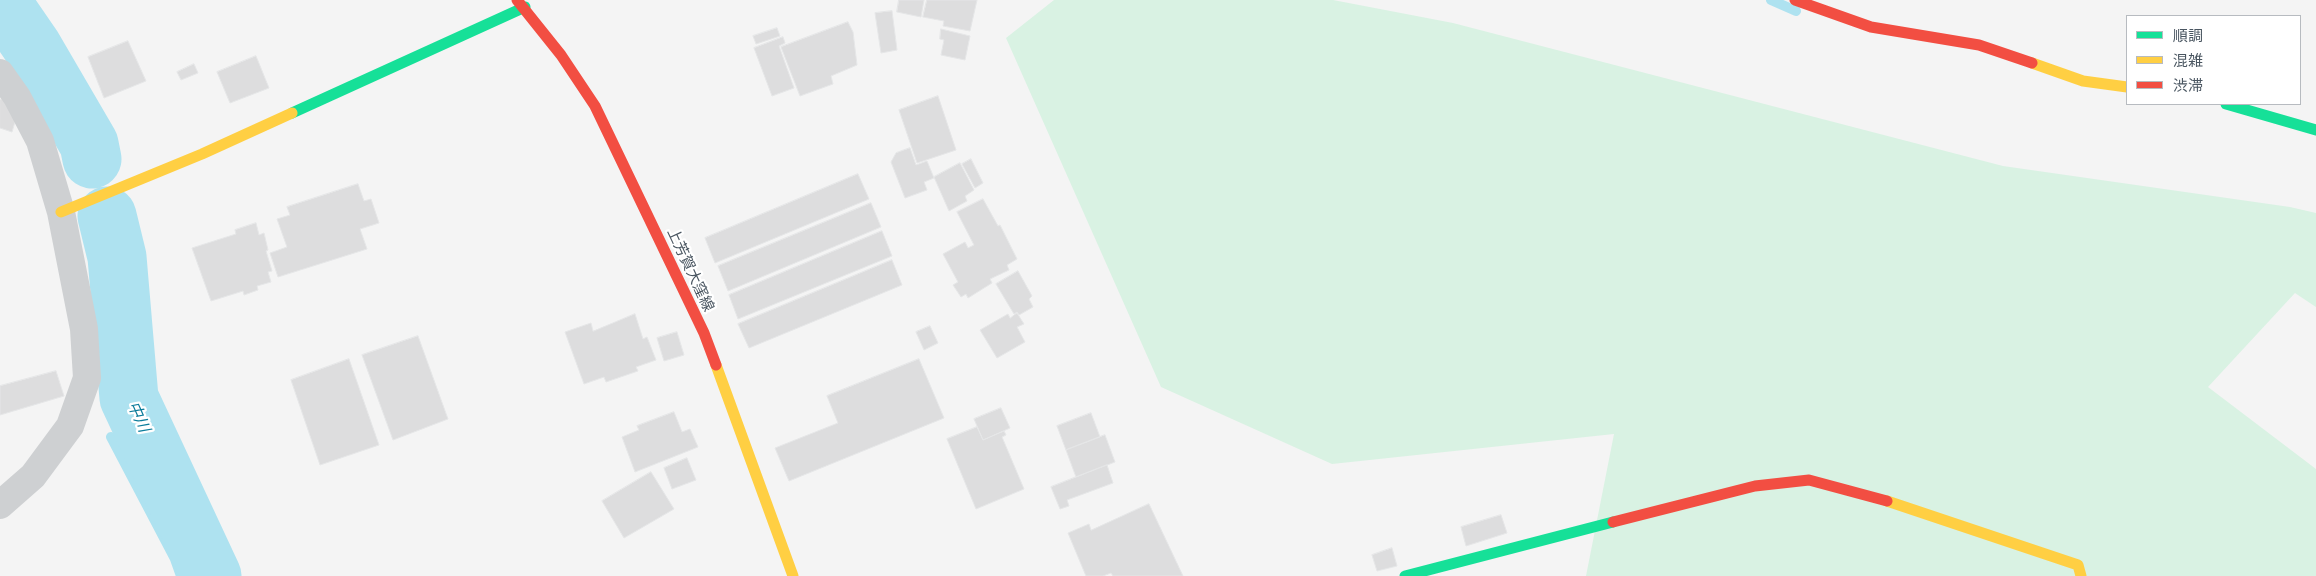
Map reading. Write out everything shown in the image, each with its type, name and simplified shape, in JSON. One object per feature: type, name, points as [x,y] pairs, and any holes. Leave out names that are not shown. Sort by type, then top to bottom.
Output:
[{"type":"street","points":[[1796,0],[1871,27],[1979,45],[2083,81],[2126,86]]},
{"type":"street","points":[[61,212],[202,154],[521,4]]},
{"type":"street","name":"上芳賀大窪線","points":[[521,4],[595,106],[704,333],[792,576]]},
{"type":"street","points":[[0,73],[17,97],[40,141],[61,212],[84,329],[87,378],[70,426],[33,476],[0,505]]},
{"type":"street","points":[[2230,105],[2316,130]]},
{"type":"street","points":[[1405,576],[1755,486],[1809,480],[1910,507],[2078,565],[2081,576]]},
{"type":"green space","points":[[1054,0],[1333,0],[1453,23],[2003,166],[2290,207],[2316,213],[2316,307],[2295,293],[2208,387],[2316,469],[2316,576],[1586,576],[1614,434],[1332,464],[1161,387],[1006,38]]},
{"type":"building","points":[[899,0],[924,0],[921,17],[897,12]]},
{"type":"building","points":[[927,0],[977,0],[970,31],[943,26],[944,21],[923,17]]},
{"type":"building","points":[[892,11],[897,50],[881,53],[875,13]]},
{"type":"building","points":[[848,22],[853,32],[857,65],[831,76],[833,84],[800,96],[781,47]]},
{"type":"building","points":[[777,28],[780,36],[756,44],[753,36]]},
{"type":"building","points":[[941,29],[970,36],[965,60],[941,55],[944,40],[940,39]]},
{"type":"building","points":[[783,37],[785,43],[779,46],[794,88],[772,96],[754,48]]},
{"type":"building","points":[[128,41],[146,81],[104,98],[88,57]]},
{"type":"building","points":[[256,56],[269,88],[230,103],[217,72]]},
{"type":"building","points":[[194,64],[198,73],[181,80],[177,72]]},
{"type":"building","points":[[938,96],[956,150],[917,163],[899,110]]},
{"type":"building","points":[[0,99],[20,105],[12,132],[0,128]]},
{"type":"building","points":[[910,148],[916,165],[927,161],[934,178],[924,182],[927,190],[905,198],[891,162],[896,153]]},
{"type":"building","points":[[971,159],[983,183],[975,188],[962,164]]},
{"type":"building","points":[[960,163],[974,190],[965,196],[967,201],[949,211],[934,177]]},
{"type":"building","points":[[858,174],[869,199],[715,263],[705,238]]},
{"type":"building","points":[[358,184],[364,201],[371,199],[379,223],[360,229],[367,249],[278,277],[270,253],[287,247],[277,219],[290,215],[287,207]]},
{"type":"building","points":[[983,199],[998,226],[1000,225],[1017,259],[1007,265],[1009,270],[990,279],[992,283],[968,298],[966,294],[961,297],[953,285],[958,282],[943,254],[965,242],[968,248],[974,245],[957,212]]},
{"type":"building","points":[[871,203],[881,227],[728,291],[718,266]]},
{"type":"building","points":[[256,223],[259,235],[264,233],[268,250],[266,251],[272,271],[268,272],[271,282],[257,286],[258,290],[244,295],[243,291],[211,301],[192,248],[236,234],[235,230]]},
{"type":"building","points":[[882,231],[892,256],[738,319],[729,295]]},
{"type":"building","points":[[892,260],[902,285],[749,348],[738,324]]},
{"type":"building","points":[[1018,271],[1032,296],[1029,299],[1033,307],[1019,315],[1017,312],[1014,314],[996,284]]},
{"type":"building","points":[[1017,313],[1024,324],[1017,327],[1025,342],[997,358],[980,330],[1008,314],[1010,318]]},
{"type":"building","points":[[635,314],[643,339],[647,337],[656,360],[636,367],[638,371],[606,382],[604,377],[584,384],[565,332],[591,323],[593,331]]},
{"type":"building","points":[[930,326],[938,343],[924,350],[916,332]]},
{"type":"building","points":[[677,332],[684,355],[664,361],[657,338]]},
{"type":"building","points":[[418,336],[448,419],[393,440],[362,355]]},
{"type":"building","points":[[349,359],[379,445],[320,465],[291,380]]},
{"type":"building","points":[[919,359],[944,418],[789,481],[775,448],[838,423],[827,396]]},
{"type":"building","points":[[56,371],[64,396],[0,415],[0,386]]},
{"type":"building","points":[[1001,408],[1010,428],[983,440],[974,419]]},
{"type":"building","points":[[674,412],[682,432],[690,429],[698,447],[635,472],[622,437],[639,430],[637,426]]},
{"type":"building","points":[[1091,413],[1100,437],[1066,450],[1057,426]]},
{"type":"building","points":[[977,427],[983,440],[1004,431],[1006,435],[1002,437],[1024,489],[976,509],[947,439]]},
{"type":"building","points":[[1105,435],[1115,462],[1076,477],[1066,450]]},
{"type":"building","points":[[687,458],[696,480],[672,489],[664,468]]},
{"type":"building","points":[[1107,465],[1113,483],[1067,500],[1069,506],[1060,509],[1051,487]]},
{"type":"building","points":[[651,472],[674,509],[624,538],[602,501]]},
{"type":"building","points":[[1149,504],[1183,576],[1113,576],[1111,573],[1103,576],[1086,576],[1068,533],[1089,524],[1091,530]]},
{"type":"building","points":[[1501,515],[1507,533],[1466,546],[1461,527]]},
{"type":"building","points":[[1392,548],[1397,566],[1377,571],[1372,555]]},
{"type":"waterway","name":"中川","points":[[0,0],[33,48],[89,144],[92,159]]},
{"type":"waterway","points":[[1771,0],[1796,11]]},
{"type":"waterway","name":"中川","points":[[107,216],[117,257],[129,398],[212,576]]},
{"type":"waterway","points":[[111,437],[175,559],[181,576]]},
{"type":"traffic: fast","points":[[292,113],[525,7]]},
{"type":"traffic: fast","points":[[2229,105],[2316,130]]},
{"type":"traffic: fast","points":[[1405,576],[1613,522]]},
{"type":"traffic: slow","points":[[2032,63],[2083,81],[2126,87]]},
{"type":"traffic: slow","points":[[61,212],[202,154],[292,113]]},
{"type":"traffic: slow","points":[[716,365],[793,576]]},
{"type":"traffic: slow","points":[[1887,501],[2078,565],[2081,576]]},
{"type":"traffic: jam","points":[[517,0],[561,55],[595,106],[704,333],[716,365]]},
{"type":"traffic: jam","points":[[1795,0],[1871,27],[1979,45],[2032,63]]},
{"type":"traffic: jam","points":[[1613,522],[1755,486],[1809,480],[1887,501]]}]
